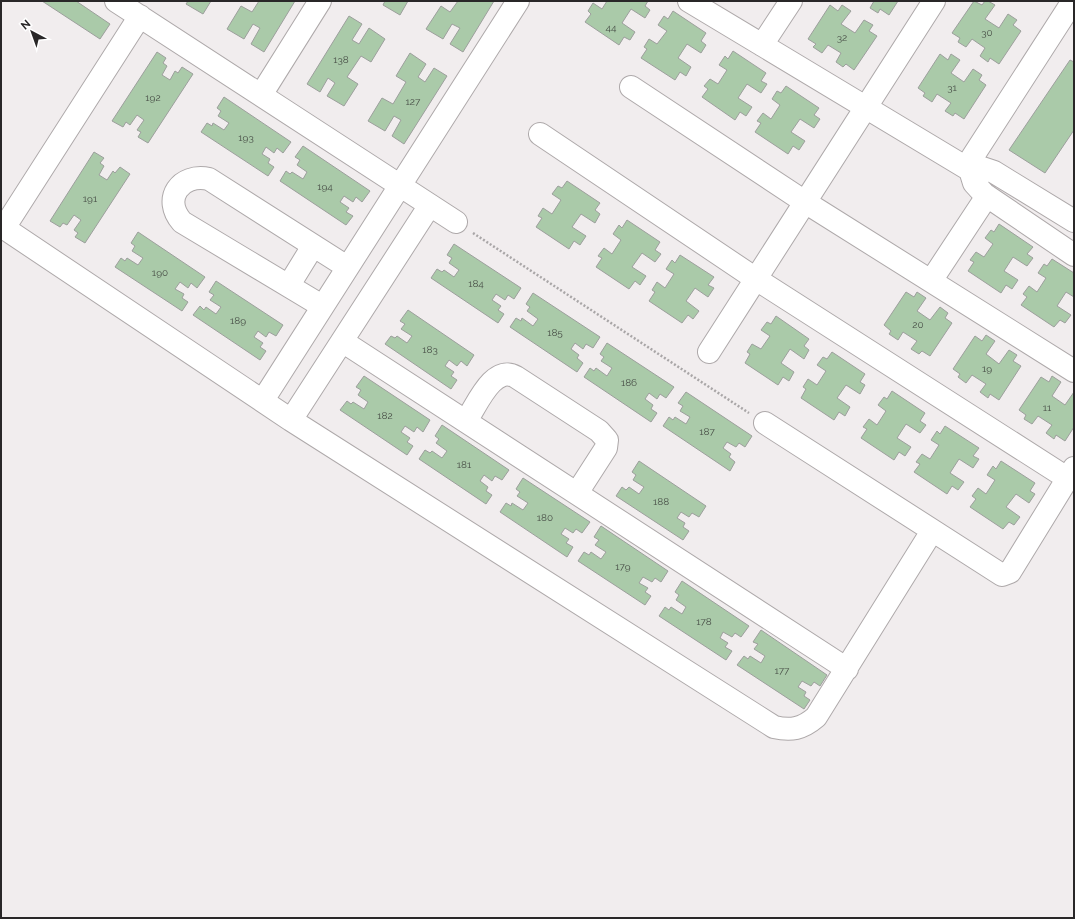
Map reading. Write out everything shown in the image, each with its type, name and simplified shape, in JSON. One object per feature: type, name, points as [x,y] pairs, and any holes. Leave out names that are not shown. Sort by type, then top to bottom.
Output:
[{"type":"street","points":[[261,95],[320,1]]},
{"type":"street","points":[[263,400],[518,1]]},
{"type":"street","points":[[762,45],[791,1]]},
{"type":"street","points":[[709,352],[934,1]]},
{"type":"street","points":[[968,169],[1073,1]]},
{"type":"street","points":[[120,2],[456,222]]},
{"type":"street","points":[[703,5],[762,45],[968,169],[982,168],[994,172],[1074,221]]},
{"type":"street","points":[[140,16],[2,227],[291,420],[774,727],[785,730],[797,729],[807,725],[822,708],[932,531]]},
{"type":"street","points":[[631,87],[805,202],[1074,370]]},
{"type":"street","points":[[540,134],[756,279],[1071,473],[1010,572],[1005,575],[999,574],[765,423]]},
{"type":"street","points":[[968,169],[974,183],[987,196],[1074,255]]},
{"type":"street","points":[[322,306],[182,222],[176,215],[173,207],[177,190],[183,183],[191,179],[200,177],[208,179],[347,267]]},
{"type":"street","points":[[932,281],[987,196]]},
{"type":"street","points":[[291,420],[430,205]]},
{"type":"street","points":[[289,286],[313,246]]},
{"type":"street","points":[[342,341],[847,669]]},
{"type":"street","points":[[466,421],[494,379],[502,374],[516,377],[605,436],[607,440],[606,448],[577,493]]},
{"type":"path","points":[[456,222],[765,423]]},
{"type":"building","points":[[42,1],[76,1],[110,24],[100,39]]},
{"type":"building","points":[[188,1],[211,1],[203,14],[186,4]]},
{"type":"building","points":[[259,1],[295,1],[264,52],[251,44],[260,28],[253,24],[244,39],[227,29],[241,6],[252,12]]},
{"type":"building","points":[[385,1],[408,1],[400,15],[383,5]]},
{"type":"building","points":[[458,1],[494,1],[463,52],[450,44],[460,28],[452,24],[443,39],[426,29],[441,6],[450,12]]},
{"type":"building","points":[[607,1],[648,1],[645,6],[650,10],[645,18],[631,9],[622,23],[635,32],[630,40],[624,37],[619,45],[585,22],[591,14],[588,11],[593,3],[602,9]]},
{"type":"building","points":[[874,1],[898,1],[889,15],[880,9],[878,13],[870,8]]},
{"type":"building","points":[[974,1],[982,5],[985,1],[988,1],[995,5],[985,19],[999,28],[1008,14],[1017,20],[1013,25],[1021,31],[999,64],[990,58],[988,62],[980,56],[985,48],[972,39],[966,47],[958,42],[960,38],[952,33]]},
{"type":"building","points":[[830,5],[838,11],[842,5],[851,11],[841,24],[855,33],[864,20],[873,25],[869,31],[877,36],[854,70],[846,64],[843,67],[836,62],[841,53],[828,45],[822,53],[813,47],[816,44],[808,39]]},
{"type":"building","points":[[673,11],[706,33],[701,41],[706,45],[701,53],[687,44],[678,58],[691,67],[686,76],[680,72],[675,80],[641,58],[647,49],[644,47],[649,39],[657,44],[667,31],[658,25],[664,16],[668,19]]},
{"type":"building","points":[[349,16],[362,24],[352,40],[359,44],[369,28],[385,39],[371,62],[361,56],[347,77],[358,84],[344,106],[327,96],[335,83],[328,78],[320,92],[307,84]]},
{"type":"building","points":[[733,51],[766,73],[761,81],[767,84],[761,93],[747,84],[738,98],[752,107],[746,116],[740,112],[735,120],[702,97],[708,89],[704,86],[710,79],[718,84],[727,70],[719,65],[725,56],[728,59]]},
{"type":"building","points":[[157,52],[166,58],[163,63],[167,66],[162,75],[170,80],[175,71],[178,73],[182,67],[193,74],[148,143],[138,137],[141,132],[137,130],[144,120],[137,115],[130,125],[126,122],[123,127],[112,121]]},
{"type":"building","points":[[410,53],[426,64],[418,77],[425,82],[434,68],[447,76],[404,144],[392,136],[401,120],[394,116],[385,131],[368,121],[382,98],[393,104],[406,82],[396,76]]},
{"type":"building","points":[[940,54],[948,60],[951,54],[960,60],[951,73],[964,82],[973,69],[982,75],[979,80],[986,85],[964,119],[955,113],[953,116],[945,111],[951,103],[937,94],[932,102],[923,96],[925,93],[918,88]]},
{"type":"building","points":[[1070,60],[1074,62],[1074,130],[1045,173],[1009,150]]},
{"type":"building","points":[[786,86],[819,108],[814,115],[820,119],[814,128],[800,119],[791,132],[805,141],[799,150],[793,146],[788,154],[755,132],[761,123],[757,121],[763,113],[771,119],[780,105],[772,99],[777,91],[781,93]]},
{"type":"building","points":[[224,97],[291,142],[283,153],[277,148],[274,153],[266,147],[262,154],[270,159],[268,163],[274,167],[268,176],[201,132],[207,123],[212,126],[213,123],[224,130],[229,123],[218,116],[221,111],[217,108]]},
{"type":"building","points":[[303,146],[370,191],[362,202],[356,197],[353,202],[344,196],[340,202],[349,208],[346,212],[353,216],[346,225],[280,181],[286,171],[290,174],[292,172],[303,179],[307,172],[297,165],[300,160],[295,157]]},
{"type":"building","points":[[94,152],[104,158],[100,163],[104,166],[99,175],[107,180],[113,171],[115,173],[120,167],[130,174],[85,243],[75,237],[78,233],[74,230],[81,220],[74,215],[67,225],[63,223],[60,227],[50,221]]},
{"type":"building","points":[[567,181],[600,203],[595,210],[600,214],[595,223],[581,214],[572,227],[586,236],[580,245],[574,241],[569,249],[536,227],[542,218],[538,216],[543,208],[552,214],[561,200],[552,194],[558,186],[562,188]]},
{"type":"building","points":[[627,220],[660,242],[655,250],[661,254],[655,262],[642,253],[632,267],[646,276],[640,285],[635,281],[629,289],[596,267],[602,258],[598,256],[604,248],[612,254],[621,240],[613,234],[619,225],[622,228]]},
{"type":"building","points":[[999,224],[1033,247],[1027,254],[1033,258],[1027,266],[1013,257],[1004,271],[1018,280],[1012,289],[1006,285],[1001,293],[968,271],[974,262],[970,260],[976,252],[984,257],[993,244],[985,238],[991,230],[994,232]]},
{"type":"building","points":[[138,232],[205,277],[197,288],[191,283],[188,288],[180,282],[175,289],[184,294],[182,298],[188,302],[182,311],[115,267],[121,258],[125,261],[127,258],[138,265],[143,258],[132,251],[135,246],[131,243]]},
{"type":"building","points":[[454,244],[521,288],[514,299],[508,295],[505,300],[496,294],[492,300],[501,306],[498,310],[504,314],[498,323],[431,278],[437,269],[442,272],[444,270],[454,277],[459,270],[449,263],[452,258],[447,255]]},
{"type":"building","points":[[680,255],[714,277],[708,285],[714,288],[708,297],[695,288],[686,301],[699,311],[693,319],[688,315],[682,323],[649,301],[655,292],[652,290],[657,282],[665,288],[674,274],[666,269],[672,260],[675,263]]},
{"type":"building","points":[[1052,259],[1074,273],[1074,297],[1066,292],[1057,306],[1071,315],[1065,323],[1060,320],[1054,327],[1021,305],[1027,297],[1023,294],[1029,286],[1037,292],[1046,278],[1038,273],[1044,264],[1047,266]]},
{"type":"building","points":[[216,281],[283,325],[276,336],[269,332],[266,337],[258,331],[254,337],[263,343],[260,347],[266,351],[260,360],[193,315],[200,306],[204,310],[206,307],[216,314],[221,307],[210,300],[214,295],[209,292]]},
{"type":"building","points":[[906,292],[914,297],[917,292],[926,298],[917,311],[930,320],[940,307],[948,313],[945,318],[952,323],[930,356],[922,351],[919,354],[911,349],[917,341],[903,332],[898,340],[889,334],[891,331],[884,325]]},
{"type":"building","points":[[533,293],[600,337],[593,348],[586,344],[583,349],[575,343],[571,349],[579,355],[577,358],[583,363],[577,372],[510,327],[516,318],[521,321],[522,318],[533,326],[538,319],[527,311],[530,307],[526,304]]},
{"type":"building","points":[[408,310],[474,355],[467,366],[461,361],[457,366],[449,360],[445,366],[454,372],[451,376],[457,380],[451,389],[385,344],[391,336],[395,338],[397,336],[407,343],[412,336],[401,329],[405,324],[400,321]]},
{"type":"building","points":[[776,316],[809,339],[804,346],[809,350],[804,359],[790,349],[781,363],[794,372],[789,381],[783,377],[778,385],[745,363],[750,354],[747,352],[752,344],[761,349],[770,336],[761,330],[767,322],[771,324]]},
{"type":"building","points":[[986,335],[995,341],[986,354],[999,364],[1009,350],[1017,355],[1013,361],[1021,366],[999,400],[990,394],[988,398],[980,392],[986,384],[972,375],[966,383],[958,377],[960,374],[953,369],[975,336],[982,341]]},
{"type":"building","points":[[607,343],[674,387],[666,398],[660,394],[657,399],[649,393],[645,399],[653,405],[651,409],[657,413],[651,422],[584,377],[590,368],[594,371],[596,368],[607,376],[612,368],[601,361],[604,357],[600,354]]},
{"type":"building","points":[[832,352],[865,374],[860,382],[865,385],[860,394],[846,385],[837,398],[850,407],[845,416],[839,412],[834,420],[801,398],[806,389],[803,387],[808,379],[817,385],[826,371],[817,365],[823,357],[827,359]]},
{"type":"building","points":[[364,376],[430,420],[423,432],[417,427],[414,432],[405,426],[401,432],[410,438],[407,442],[413,446],[407,455],[340,410],[347,401],[351,404],[353,402],[364,409],[368,402],[358,395],[361,390],[356,387]]},
{"type":"building","points":[[1052,376],[1061,382],[1052,396],[1065,405],[1074,392],[1074,427],[1065,441],[1056,435],[1054,439],[1046,433],[1052,425],[1038,416],[1032,424],[1024,419],[1026,415],[1019,410],[1041,377],[1049,382]]},
{"type":"building","points":[[892,391],[925,413],[920,421],[926,425],[920,433],[906,424],[897,438],[911,447],[905,456],[899,452],[894,460],[861,438],[867,429],[863,427],[869,419],[877,425],[886,411],[878,405],[884,397],[887,399]]},
{"type":"building","points":[[686,392],[752,436],[745,447],[739,443],[736,447],[727,442],[723,448],[731,454],[729,457],[735,462],[730,471],[663,426],[669,417],[673,420],[675,417],[686,424],[690,417],[680,411],[683,406],[678,403]]},
{"type":"building","points":[[442,425],[509,470],[502,480],[495,476],[492,481],[484,475],[480,481],[488,487],[486,491],[492,495],[486,504],[419,459],[425,450],[430,453],[432,451],[442,458],[447,451],[436,443],[439,439],[435,436]]},
{"type":"building","points":[[945,426],[979,448],[973,456],[979,459],[973,468],[959,459],[950,473],[964,482],[958,490],[952,486],[947,494],[914,472],[920,464],[916,462],[922,454],[930,459],[939,445],[931,440],[937,431],[940,434]]},
{"type":"building","points":[[639,461],[706,506],[699,517],[692,513],[689,517],[681,512],[677,518],[685,523],[683,527],[689,531],[683,540],[616,496],[622,487],[626,490],[629,487],[639,494],[644,487],[633,480],[636,475],[632,472]]},
{"type":"building","points":[[1001,461],[1035,483],[1030,491],[1035,494],[1029,503],[1016,494],[1006,507],[1020,517],[1014,525],[1009,522],[1003,529],[970,507],[976,499],[972,496],[978,488],[986,494],[995,480],[987,475],[993,466],[996,469]]},
{"type":"building","points":[[523,478],[590,522],[582,533],[576,529],[573,533],[565,528],[561,534],[569,539],[566,543],[573,547],[567,557],[500,512],[506,503],[511,506],[512,503],[523,510],[528,503],[517,496],[520,492],[516,489]]},
{"type":"building","points":[[601,526],[668,571],[661,582],[655,578],[652,582],[643,577],[639,583],[648,588],[645,592],[651,596],[645,605],[578,561],[584,552],[589,555],[591,552],[601,559],[606,552],[595,545],[599,540],[594,537]]},
{"type":"building","points":[[682,581],[749,626],[741,637],[735,633],[732,637],[723,632],[720,638],[728,643],[725,647],[732,651],[726,660],[659,616],[665,607],[669,610],[671,607],[682,614],[686,607],[676,600],[679,595],[675,592]]},
{"type":"building","points":[[761,630],[827,675],[820,686],[814,682],[811,686],[802,681],[798,687],[806,692],[804,696],[810,700],[804,709],[737,665],[744,656],[748,659],[750,656],[761,663],[765,656],[754,649],[758,644],[753,642]]}]
